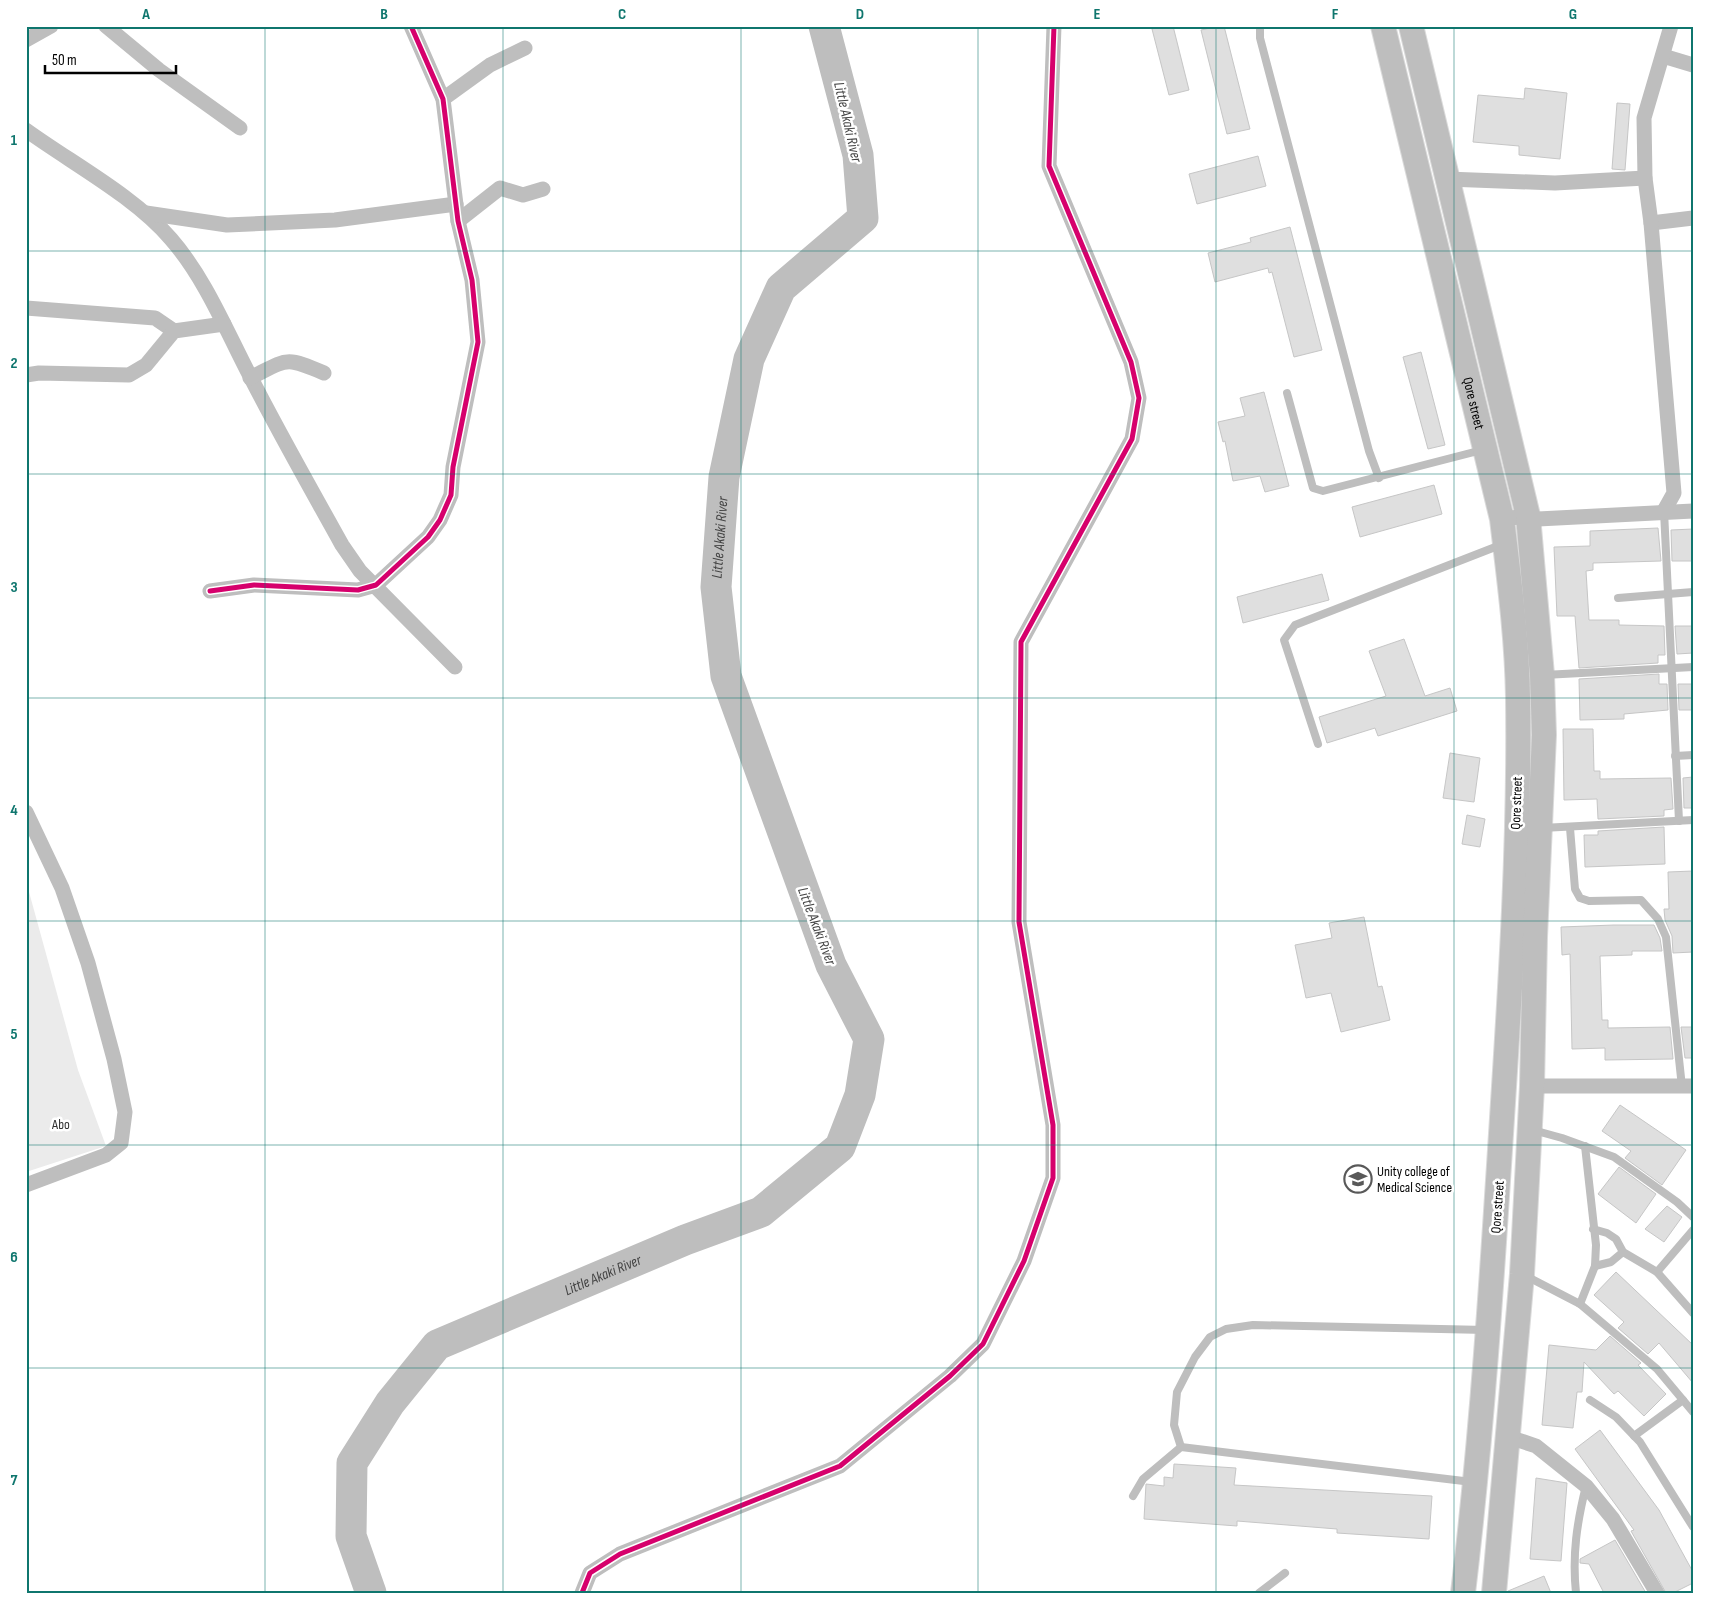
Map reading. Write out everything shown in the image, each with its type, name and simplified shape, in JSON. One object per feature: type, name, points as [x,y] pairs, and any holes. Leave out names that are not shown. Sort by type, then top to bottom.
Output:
[{"type":"main road","name":"Qore street","points":[[1383,26],[1437,246],[1464,369],[1486,449],[1502,519],[1512,591],[1518,695],[1518,784],[1507,1046],[1476,1483],[1463,1593]]},
{"type":"main road","name":"Qore street","points":[[1411,26],[1528,516],[1542,675],[1544,734],[1535,938],[1532,1086],[1528,1129],[1522,1274],[1494,1593]]},
{"type":"street","points":[[26,40],[51,26]]},
{"type":"street","points":[[106,26],[159,70],[240,128]]},
{"type":"street","points":[[210,591],[254,585],[358,590],[376,585],[428,537],[440,520],[451,495],[453,466],[478,342],[472,280],[458,221],[442,99],[411,26]]},
{"type":"street","points":[[582,1593],[590,1573],[620,1554],[840,1466],[950,1376],[983,1344],[1024,1261],[1053,1178],[1053,1125],[1019,922],[1021,642],[1132,439],[1139,398],[1131,362],[1050,166],[1054,26]]},
{"type":"street","points":[[1664,511],[1674,493],[1651,222],[1645,178],[1644,118],[1672,26]]},
{"type":"street","points":[[442,99],[490,65],[525,48]]},
{"type":"street","points":[[1662,56],[1693,65]]},
{"type":"street","points":[[26,130],[146,213],[172,240],[194,272],[224,324],[250,378],[342,545],[360,571],[376,585],[455,667]]},
{"type":"street","points":[[1447,179],[1555,183],[1645,178]]},
{"type":"street","points":[[458,221],[500,188],[523,195],[543,189]]},
{"type":"street","points":[[146,213],[227,224],[334,220],[456,204]]},
{"type":"street","points":[[1651,222],[1693,218]]},
{"type":"street","points":[[26,308],[155,318],[174,331],[224,324]]},
{"type":"street","points":[[26,375],[39,373],[129,375],[146,365],[174,331]]},
{"type":"street","points":[[250,378],[286,360],[298,362],[324,373]]},
{"type":"street","points":[[1502,519],[1528,516],[1538,519],[1693,511]]},
{"type":"street","points":[[26,812],[62,888],[88,963],[114,1059],[125,1112],[121,1143],[106,1155],[26,1185]]},
{"type":"street","points":[[1532,1086],[1687,1086]]},
{"type":"street","points":[[1509,1437],[1536,1446],[1586,1486],[1613,1519],[1657,1593]]},
{"type":"lane","points":[[1260,26],[1262,47],[1369,451],[1378,478]]},
{"type":"lane","points":[[1287,393],[1313,488],[1323,491],[1486,449]]},
{"type":"lane","points":[[1664,511],[1679,820]]},
{"type":"lane","points":[[1318,744],[1284,640],[1295,625],[1505,543]]},
{"type":"lane","points":[[1618,598],[1693,592]]},
{"type":"lane","points":[[1542,675],[1693,666]]},
{"type":"lane","points":[[1675,756],[1693,755]]},
{"type":"lane","points":[[1540,828],[1570,828],[1693,820]]},
{"type":"lane","points":[[1570,828],[1575,889],[1580,898],[1589,901],[1641,900],[1658,920],[1666,937],[1687,1086]]},
{"type":"lane","points":[[1528,1129],[1614,1156],[1677,1202],[1693,1217]]},
{"type":"lane","points":[[1580,1304],[1595,1266],[1584,1146]]},
{"type":"lane","points":[[1593,1229],[1607,1233],[1616,1239],[1623,1252],[1656,1272],[1693,1313]]},
{"type":"lane","points":[[1656,1272],[1693,1230]]},
{"type":"lane","points":[[1595,1266],[1610,1262],[1623,1252]]},
{"type":"lane","points":[[1522,1274],[1580,1304],[1657,1369],[1693,1412]]},
{"type":"lane","points":[[1181,1447],[1174,1425],[1177,1392],[1195,1357],[1210,1337],[1226,1329],[1253,1325],[1488,1330]]},
{"type":"lane","points":[[1590,1400],[1616,1417],[1634,1436],[1693,1527]]},
{"type":"lane","points":[[1634,1436],[1683,1400]]},
{"type":"lane","points":[[1133,1496],[1143,1479],[1181,1447],[1476,1483]]},
{"type":"lane","points":[[1576,1593],[1574,1566],[1577,1522],[1586,1486]]},
{"type":"lane","points":[[1259,1593],[1285,1573]]},
{"type":"green space","name":"Abo","points":[[26,881],[78,1070],[106,1146],[26,1172]]},
{"type":"building","points":[[1162,26],[1173,26],[1189,90],[1169,95],[1152,29]]},
{"type":"building","points":[[1224,26],[1250,129],[1227,134],[1201,30]]},
{"type":"building","points":[[1525,88],[1567,93],[1560,159],[1519,155],[1519,146],[1473,142],[1478,95],[1524,99]]},
{"type":"building","points":[[1617,103],[1630,104],[1625,170],[1612,169]]},
{"type":"building","points":[[1258,156],[1266,186],[1197,204],[1189,174]]},
{"type":"building","points":[[1290,227],[1322,350],[1294,357],[1272,272],[1269,273],[1268,268],[1215,282],[1208,253],[1251,242],[1250,238]]},
{"type":"building","points":[[1421,352],[1445,445],[1428,449],[1403,357]]},
{"type":"building","points":[[1264,392],[1289,486],[1265,492],[1260,476],[1233,481],[1225,441],[1223,442],[1218,422],[1245,416],[1240,398]]},
{"type":"building","points":[[1434,485],[1442,514],[1360,537],[1352,507]]},
{"type":"building","points":[[1658,528],[1661,561],[1593,563],[1593,570],[1586,571],[1589,620],[1619,620],[1619,625],[1664,626],[1665,655],[1658,655],[1658,663],[1579,668],[1575,616],[1557,616],[1554,547],[1590,546],[1590,531]]},
{"type":"building","points":[[1693,529],[1693,561],[1672,561],[1671,530]]},
{"type":"building","points":[[1322,574],[1329,600],[1243,623],[1237,597]]},
{"type":"building","points":[[1675,626],[1693,626],[1693,653],[1677,654]]},
{"type":"building","points":[[1404,639],[1425,696],[1450,688],[1457,711],[1378,736],[1375,728],[1327,743],[1319,717],[1386,696],[1369,651]]},
{"type":"building","points":[[1659,674],[1659,684],[1667,684],[1668,710],[1624,714],[1624,719],[1580,720],[1579,679]]},
{"type":"building","points":[[1678,684],[1693,684],[1693,710],[1679,710]]},
{"type":"building","points":[[1563,729],[1593,729],[1594,771],[1600,771],[1600,779],[1671,778],[1673,809],[1664,810],[1664,816],[1598,819],[1597,799],[1564,800]]},
{"type":"building","points":[[1450,753],[1480,758],[1474,802],[1443,798]]},
{"type":"building","points":[[1693,777],[1693,808],[1684,808],[1683,778]]},
{"type":"building","points":[[1467,815],[1485,819],[1480,847],[1462,844]]},
{"type":"building","points":[[1664,827],[1665,864],[1585,867],[1584,835],[1598,835],[1598,831]]},
{"type":"building","points":[[1693,871],[1693,952],[1673,953],[1672,936],[1665,920],[1664,909],[1669,909],[1668,872]]},
{"type":"building","points":[[1364,917],[1378,987],[1382,986],[1390,1020],[1341,1032],[1331,993],[1306,998],[1295,945],[1332,938],[1329,923]]},
{"type":"building","points":[[1654,925],[1660,938],[1662,951],[1632,951],[1632,955],[1600,956],[1602,1020],[1608,1020],[1608,1028],[1670,1027],[1673,1059],[1605,1060],[1605,1048],[1572,1049],[1570,954],[1562,955],[1561,927]]},
{"type":"building","points":[[1681,1027],[1693,1027],[1693,1058],[1685,1058]]},
{"type":"building","points":[[1620,1105],[1686,1150],[1662,1185],[1625,1158],[1631,1151],[1602,1131]]},
{"type":"building","points":[[1619,1167],[1656,1194],[1636,1223],[1598,1194]]},
{"type":"building","points":[[1667,1206],[1682,1217],[1664,1242],[1645,1229]]},
{"type":"building","points":[[1616,1272],[1693,1345],[1693,1383],[1659,1343],[1648,1354],[1618,1328],[1624,1322],[1594,1295]]},
{"type":"building","points":[[1610,1336],[1641,1363],[1638,1365],[1666,1394],[1644,1416],[1618,1391],[1614,1394],[1584,1362],[1582,1392],[1577,1392],[1573,1428],[1542,1425],[1549,1345],[1596,1350]]},
{"type":"building","points":[[1600,1430],[1659,1510],[1693,1572],[1693,1583],[1673,1593],[1666,1593],[1631,1531],[1634,1530],[1575,1449]]},
{"type":"building","points":[[1174,1464],[1236,1468],[1234,1485],[1432,1496],[1429,1539],[1337,1533],[1337,1529],[1237,1521],[1237,1526],[1144,1519],[1146,1484],[1164,1486],[1164,1477],[1173,1478]]},
{"type":"building","points":[[1536,1478],[1567,1483],[1561,1561],[1530,1559]]},
{"type":"building","points":[[1615,1540],[1646,1593],[1604,1593],[1589,1564],[1580,1563],[1580,1559]]},
{"type":"building","points":[[1544,1576],[1551,1593],[1508,1593],[1508,1591]]},
{"type":"waterway","name":"Little Akaki River","points":[[371,1593],[351,1536],[352,1463],[390,1403],[437,1345],[685,1240],[761,1212],[840,1147],[860,1095],[869,1039],[831,965],[726,676],[716,587],[724,477],[749,359],[781,288],[863,218],[858,155],[824,26]]},
{"type":"cycle path","points":[[210,591],[254,585],[358,590],[376,585],[428,537],[440,520],[451,495],[453,467],[478,342],[472,280],[458,221],[443,99],[411,26]]},
{"type":"cycle path","points":[[582,1593],[590,1573],[620,1554],[840,1466],[950,1376],[983,1344],[1024,1261],[1053,1178],[1053,1125],[1019,922],[1021,642],[1132,439],[1139,398],[1131,362],[1049,166],[1054,26]]},
{"type":"place","name":"Unity college of Medical Science","points":[[1358,1179]]}]
